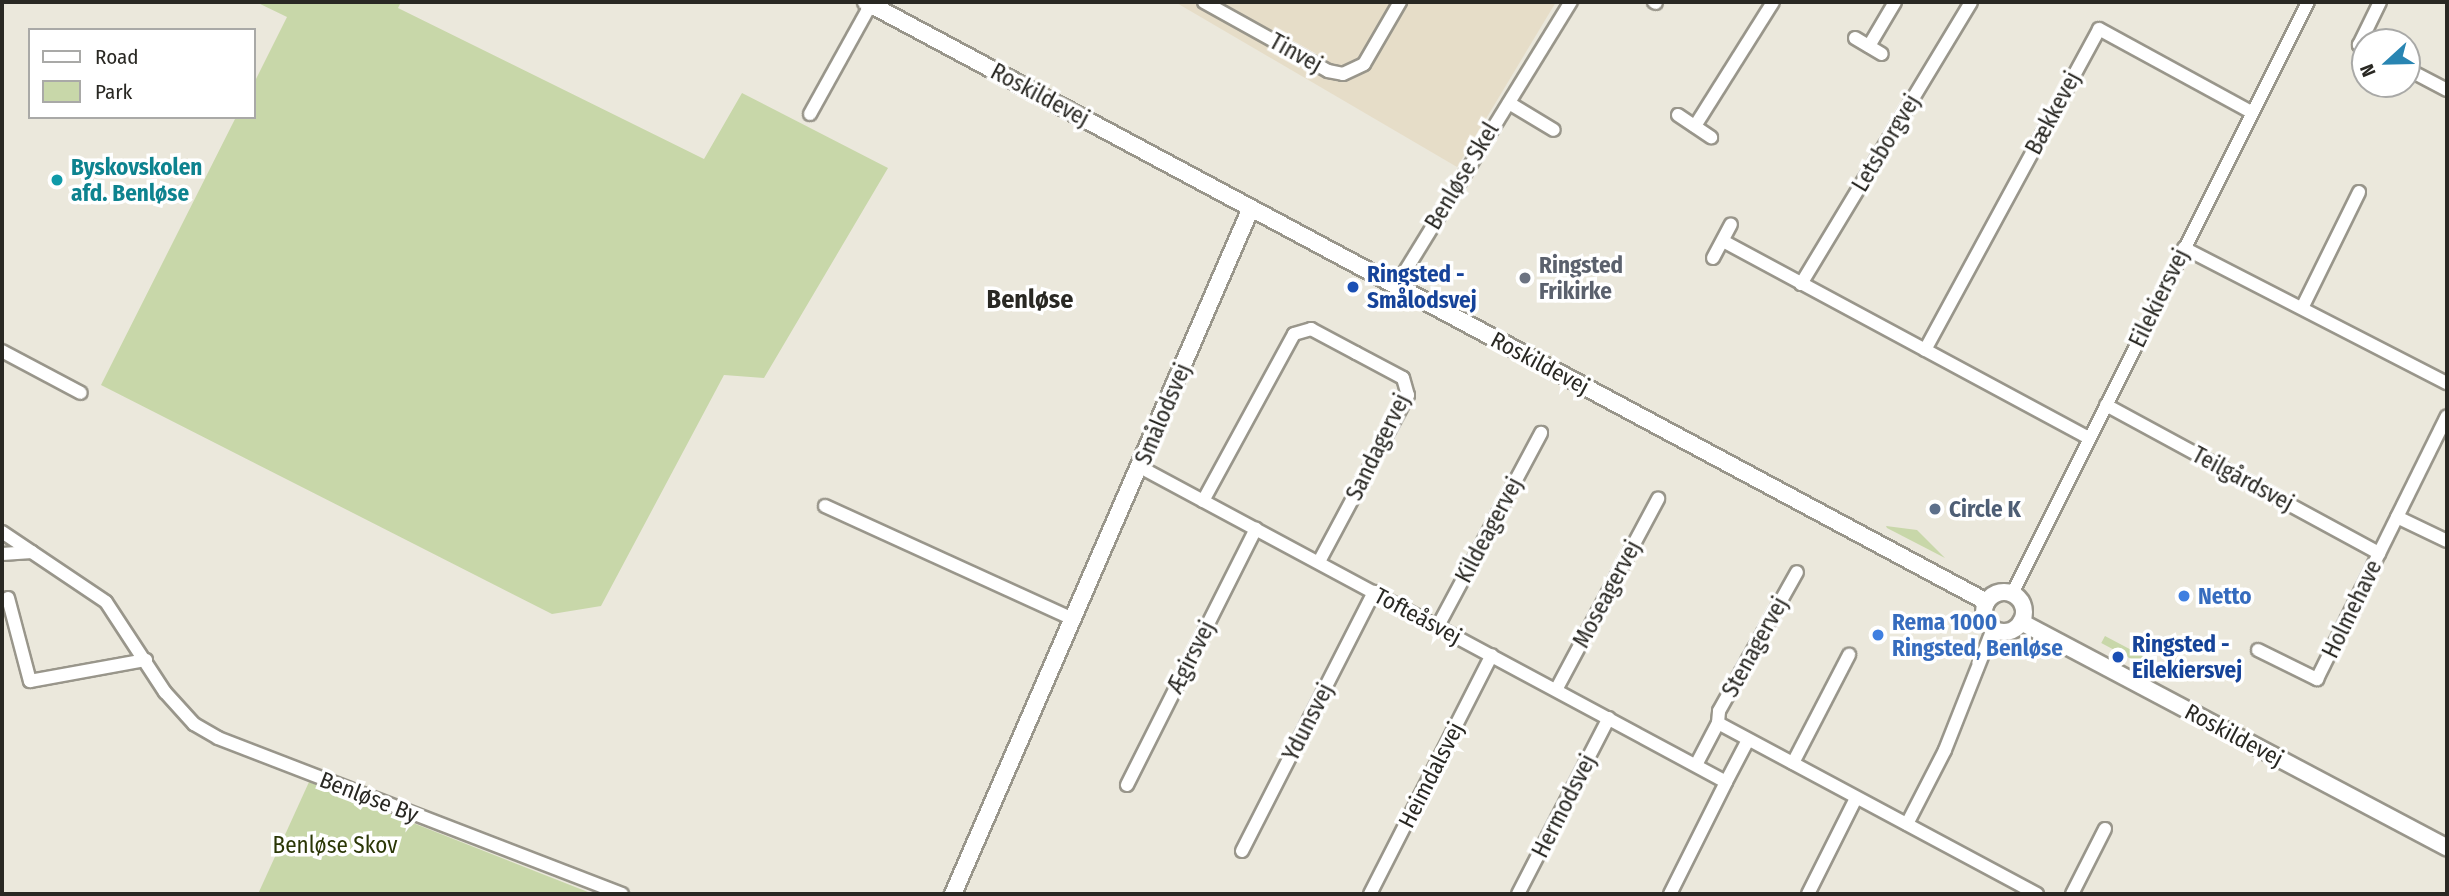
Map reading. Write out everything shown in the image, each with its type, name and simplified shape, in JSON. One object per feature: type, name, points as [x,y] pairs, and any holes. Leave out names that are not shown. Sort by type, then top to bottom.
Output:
[{"type":"street","name":"Tinvej","points":[[1204,2],[1328,71],[1343,74],[1364,64],[1400,2]]},
{"type":"street","name":"Benløse Skel","points":[[1396,286],[1571,2]]},
{"type":"street","points":[[1695,126],[1773,2]]},
{"type":"street","points":[[1869,46],[1895,2]]},
{"type":"street","name":"Letsborgvej","points":[[1801,284],[1971,2]]},
{"type":"street","name":"Eilekiersvej","points":[[2012,594],[2308,2]]},
{"type":"street","points":[[2367,28],[2380,2]]},
{"type":"street","name":"Roskildevej","points":[[810,114],[869,3],[1987,602]]},
{"type":"street","name":"Bækkevej","points":[[1925,350],[2099,29],[2251,112]]},
{"type":"street","points":[[1856,38],[1882,54]]},
{"type":"street","points":[[2421,76],[2447,90]]},
{"type":"street","name":"Benløse Skel","points":[[1509,103],[1554,130]]},
{"type":"street","points":[[1678,115],[1711,137]]},
{"type":"street","points":[[2303,306],[2359,192]]},
{"type":"street","name":"Smålodsvej","points":[[953,894],[1251,208]]},
{"type":"street","points":[[1713,258],[1731,224]]},
{"type":"street","points":[[1723,241],[2089,438]]},
{"type":"street","points":[[2184,248],[2303,306],[2447,383]]},
{"type":"street","name":"Sandagervej","points":[[1203,501],[1294,334],[1311,329],[1403,378],[1408,395],[1319,562]]},
{"type":"street","points":[[2,351],[81,393]]},
{"type":"street","name":"Teilgårdsvej","points":[[2106,405],[2379,553]]},
{"type":"street","name":"Holmehave","points":[[2258,650],[2317,679],[2447,416]]},
{"type":"street","name":"Kildeagervej","points":[[1438,626],[1541,433]]},
{"type":"street","name":"Tofteåsvej","points":[[1140,467],[1726,782]]},
{"type":"street","name":"Moseagervej","points":[[1556,690],[1658,499]]},
{"type":"street","points":[[825,506],[1073,619]]},
{"type":"street","points":[[2397,517],[2447,541]]},
{"type":"street","name":"Ægirsvej","points":[[1126,785],[1256,529]]},
{"type":"street","name":"Benløse By","points":[[2,536],[32,552],[106,602],[177,709],[218,738],[622,894]]},
{"type":"street","points":[[2,554],[32,552]]},
{"type":"street","name":"Stenagervej","points":[[1718,723],[1718,711],[1797,572]]},
{"type":"street","name":"Ydunsvej","points":[[1242,851],[1374,592]]},
{"type":"street","points":[[1998,594],[2012,594],[2023,606],[2021,622],[2009,632],[1993,629],[1984,617],[1987,602],[1998,594]]},
{"type":"street","points":[[8,598],[30,681],[146,660]]},
{"type":"street","name":"Roskildevej","points":[[2021,622],[2447,848]]},
{"type":"street","points":[[1907,824],[1945,750],[1993,629]]},
{"type":"street","name":"Heimdalsvej","points":[[1370,894],[1492,655]]},
{"type":"street","points":[[1793,763],[1849,655]]},
{"type":"street","name":"Hermodsvej","points":[[1518,894],[1609,718]]},
{"type":"street","points":[[1696,765],[1718,723],[2037,894]]},
{"type":"street","points":[[1670,894],[1748,740]]},
{"type":"street","points":[[1808,894],[1856,798]]},
{"type":"street","points":[[2073,894],[2105,829]]},
{"type":"shaded area","points":[[1175,2],[1556,2],[1457,167]]},
{"type":"green space","points":[[256,2],[401,2],[398,8],[704,159],[742,93],[888,168],[764,378],[724,375],[601,606],[552,614],[101,385],[235,119],[256,119],[256,79],[287,17]]},
{"type":"green space","points":[[1886,526],[1917,530],[1945,558],[1887,528]]},
{"type":"green space","points":[[2105,636],[2167,669],[2163,676],[2101,643]]},
{"type":"green space","name":"Benløse Skov","points":[[309,782],[593,894],[258,894]]},
{"type":"place","name":"Byskovskolen afd. Benløse","points":[[57,180]]},
{"type":"place","name":"Ringsted Frikirke","points":[[1525,278]]},
{"type":"place","name":"Ringsted - Smålodsvej","points":[[1353,287]]},
{"type":"place","name":"Circle K","points":[[1935,509]]},
{"type":"place","name":"Netto","points":[[2184,596]]},
{"type":"place","name":"Rema 1000 Ringsted, Benløse","points":[[1878,635]]},
{"type":"place","name":"Ringsted - Eilekiersvej","points":[[2118,657]]},
{"type":"district","name":"Benløse","points":[[1030,300]]}]
